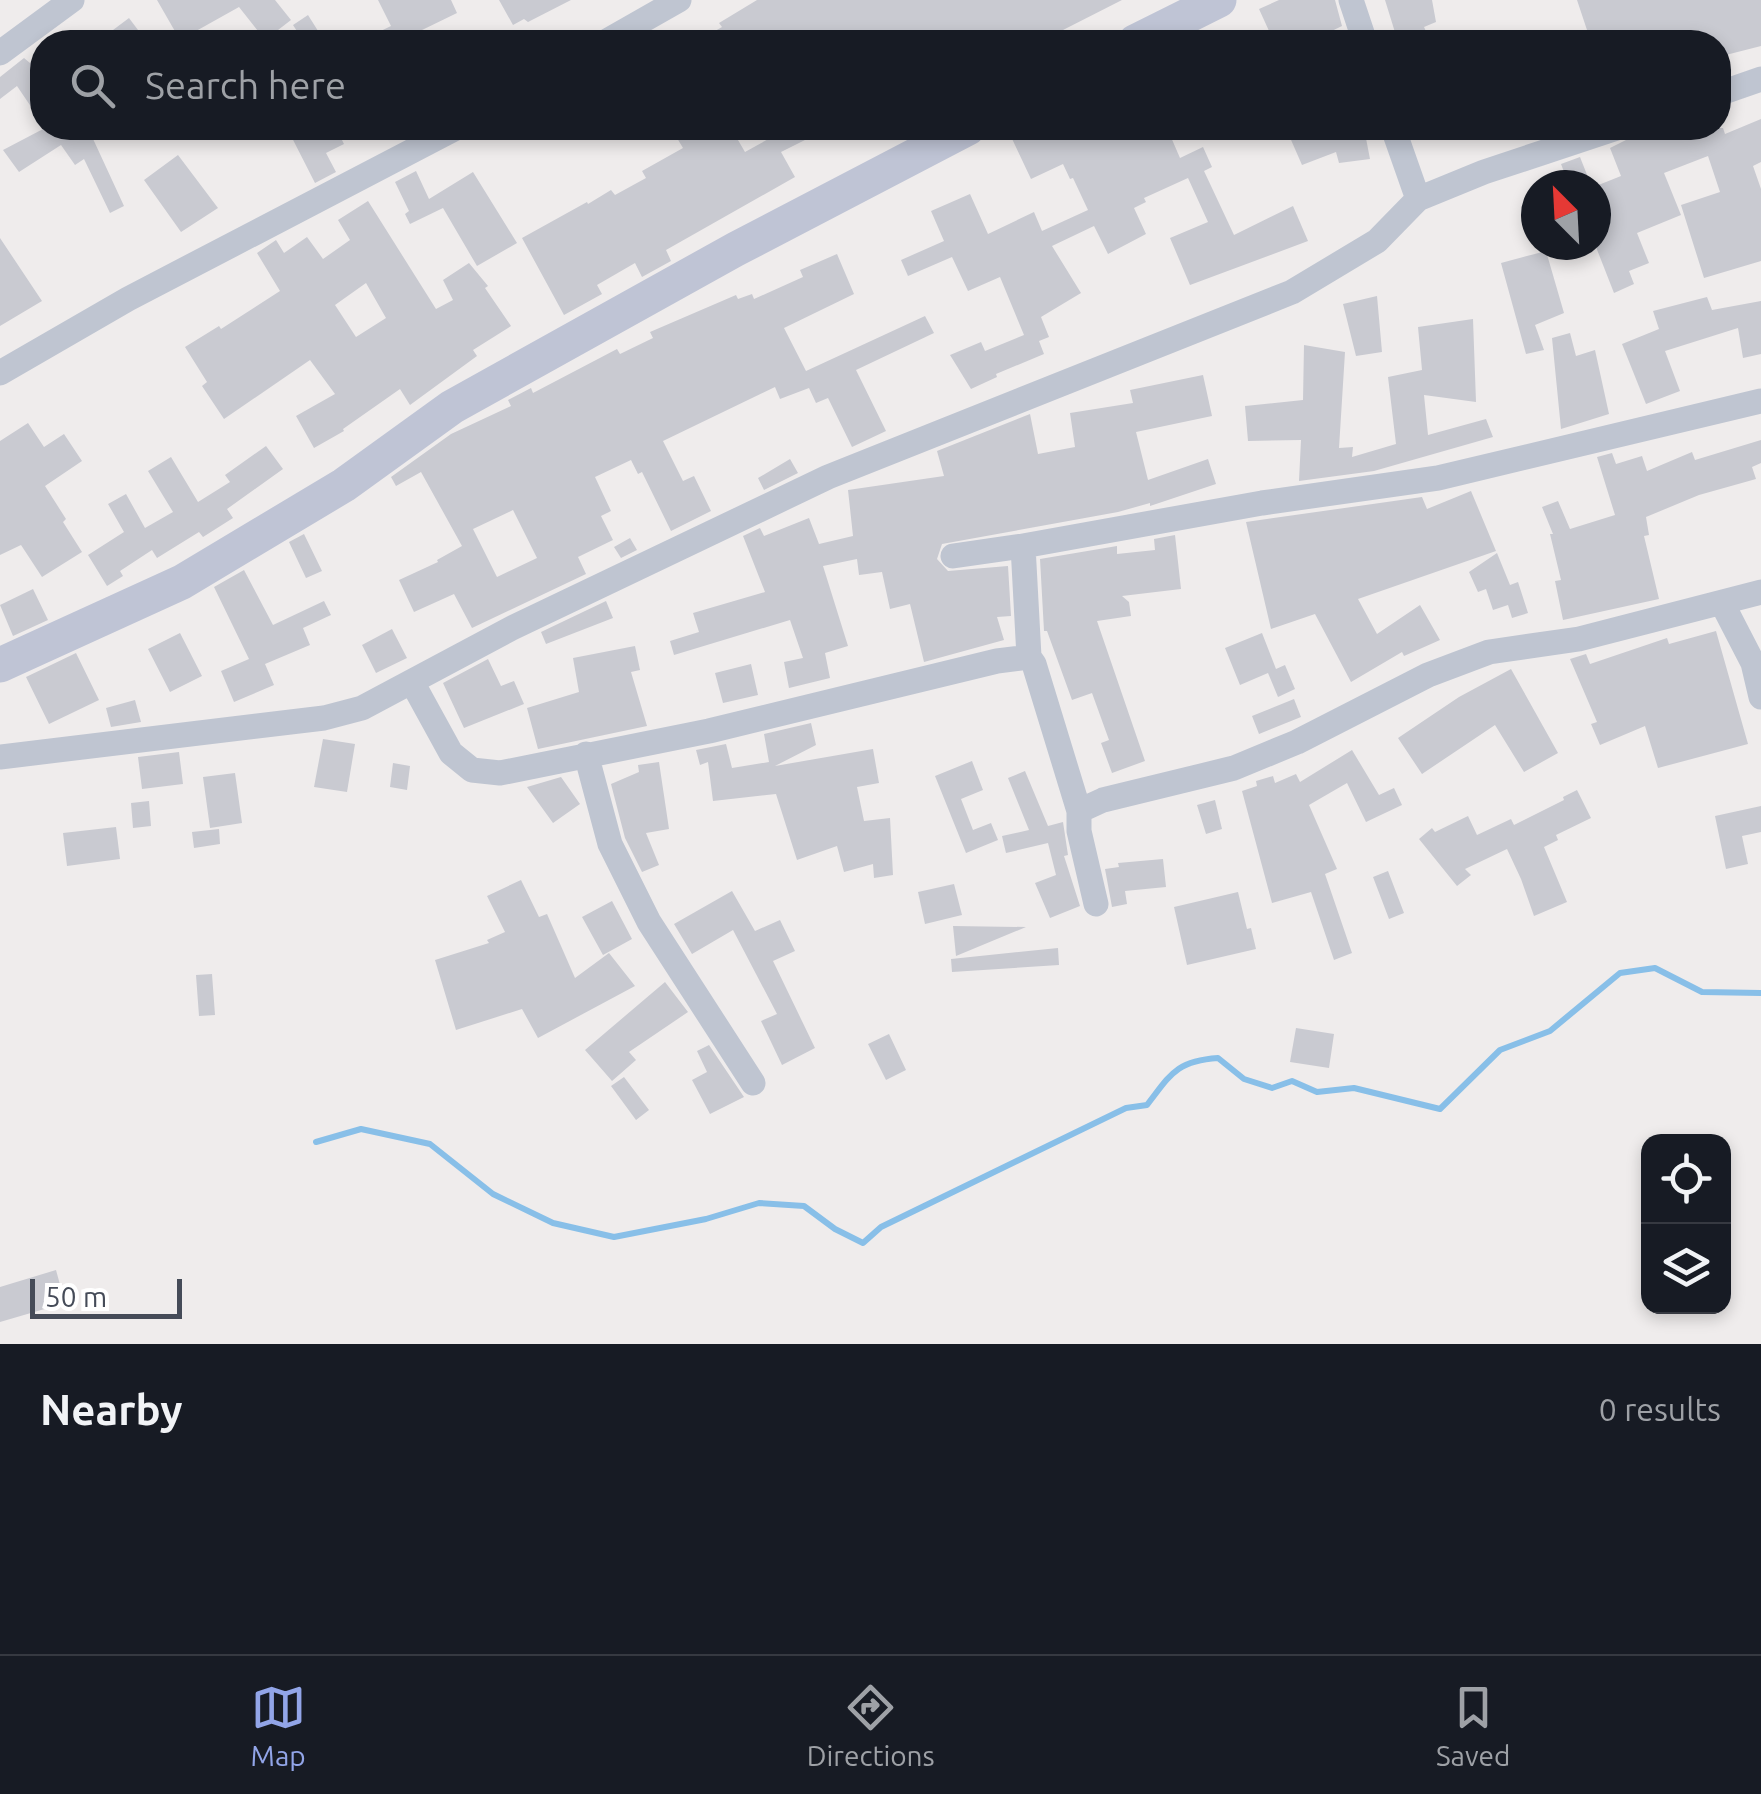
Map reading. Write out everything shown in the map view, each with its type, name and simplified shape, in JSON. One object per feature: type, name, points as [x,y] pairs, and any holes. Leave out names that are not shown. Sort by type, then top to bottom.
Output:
[{"type":"street","points":[[31,30],[72,0]]},
{"type":"street","points":[[626,30],[680,0]]},
{"type":"street","points":[[1159,30],[1219,0]]},
{"type":"street","points":[[1352,0],[1361,30]]},
{"type":"street","points":[[0,53],[30,31]]},
{"type":"street","points":[[1731,89],[1761,79]]},
{"type":"street","points":[[0,373],[128,299],[433,140]]},
{"type":"street","points":[[0,665],[182,582],[344,485],[452,408],[736,249],[945,140]]},
{"type":"street","points":[[1397,140],[1418,199]]},
{"type":"street","points":[[0,757],[324,718],[362,708],[512,628],[828,477],[1292,292],[1376,241],[1418,199],[1581,140]]},
{"type":"street","points":[[953,556],[1262,503],[1438,478],[1761,402]]},
{"type":"street","points":[[1023,546],[1029,657],[1080,811],[1079,831],[1096,904]]},
{"type":"street","points":[[1080,811],[1103,800],[1234,768],[1297,742],[1428,675],[1489,652],[1579,639],[1761,592]]},
{"type":"street","points":[[1722,603],[1753,663],[1761,697]]},
{"type":"street","points":[[412,682],[451,753],[472,770],[500,773],[1029,657]]},
{"type":"street","points":[[586,754],[610,844],[649,922],[752,1083]]},
{"type":"building","points":[[157,0],[275,0],[291,20],[278,30],[257,30],[239,7],[198,30],[174,30]]},
{"type":"building","points":[[378,0],[451,0],[457,13],[422,30],[383,30],[391,26]]},
{"type":"building","points":[[499,0],[571,0],[528,22],[524,19],[513,25]]},
{"type":"building","points":[[757,0],[1122,0],[1063,30],[717,30],[722,27],[719,23]]},
{"type":"building","points":[[1279,0],[1335,0],[1342,26],[1334,30],[1269,30],[1259,9]]},
{"type":"building","points":[[1385,0],[1432,0],[1436,22],[1424,27],[1425,30],[1394,30]]},
{"type":"building","points":[[1577,0],[1761,0],[1761,46],[1731,54],[1731,30],[1587,30]]},
{"type":"building","points":[[308,15],[317,30],[296,30],[293,25]]},
{"type":"building","points":[[129,18],[138,30],[113,30]]},
{"type":"building","points":[[24,58],[30,63],[30,105],[17,86],[0,99],[0,77]]},
{"type":"building","points":[[1761,119],[1761,162],[1753,166],[1761,189],[1761,261],[1704,278],[1681,205],[1720,192],[1708,156],[1664,173],[1681,215],[1637,233],[1649,263],[1629,271],[1634,284],[1614,293],[1601,260],[1611,260],[1611,180],[1621,176],[1610,148],[1626,140],[1731,140],[1731,132]]},
{"type":"building","points":[[30,136],[30,140],[94,140],[124,206],[110,213],[84,159],[75,165],[61,145],[19,172],[3,150]]},
{"type":"building","points":[[293,140],[342,140],[344,144],[326,153],[336,172],[315,183]]},
{"type":"building","points":[[678,140],[738,140],[745,152],[766,140],[805,140],[781,152],[795,177],[666,250],[671,261],[642,277],[635,263],[597,285],[602,294],[564,315],[522,238],[611,190],[615,195],[646,178],[642,171],[683,148]]},
{"type":"building","points":[[1013,140],[1172,140],[1180,158],[1203,147],[1212,167],[1204,171],[1234,235],[1293,206],[1308,241],[1190,285],[1170,238],[1208,222],[1188,178],[1144,198],[1146,202],[1134,208],[1146,234],[1108,254],[1094,226],[1052,246],[1081,293],[1041,317],[1049,337],[1039,341],[1044,354],[971,389],[950,355],[981,342],[985,351],[1024,335],[1000,277],[968,291],[952,257],[908,276],[901,260],[944,241],[931,211],[970,194],[988,234],[1034,212],[1042,231],[1088,210],[1063,164],[1031,179]]},
{"type":"building","points":[[1291,140],[1366,140],[1370,159],[1339,163],[1336,152],[1302,165]]},
{"type":"building","points":[[178,155],[218,208],[181,232],[144,180]]},
{"type":"building","points":[[1580,157],[1585,170],[1563,170],[1561,164]]},
{"type":"building","points":[[416,171],[429,199],[473,172],[517,243],[477,266],[443,208],[410,224],[405,214],[409,211],[395,182]]},
{"type":"building","points":[[368,201],[436,309],[453,300],[443,280],[469,263],[488,286],[485,288],[511,326],[473,350],[477,356],[410,405],[400,389],[314,448],[296,416],[335,394],[310,360],[224,419],[202,386],[207,382],[185,347],[280,291],[257,253],[276,240],[284,253],[307,237],[323,259],[350,240],[338,220]],"holes":[[[366,283],[386,318],[356,337],[335,305]]]},
{"type":"building","points":[[0,238],[42,301],[0,326]]},
{"type":"building","points":[[837,254],[854,294],[784,328],[806,371],[925,316],[934,333],[856,370],[886,431],[852,447],[828,398],[816,403],[809,388],[780,399],[775,387],[663,441],[683,481],[694,476],[711,511],[671,531],[642,472],[638,474],[631,460],[595,477],[611,511],[601,516],[613,540],[578,557],[586,574],[472,628],[454,594],[414,612],[399,580],[462,546],[421,472],[396,486],[391,477],[451,434],[511,406],[508,400],[531,388],[533,393],[617,349],[620,354],[653,338],[650,332],[736,295],[738,299],[752,294],[754,299],[803,277],[800,270]],"holes":[[[513,510],[537,558],[497,577],[473,529]]]},
{"type":"building","points":[[1521,258],[1549,260],[1564,313],[1535,325],[1544,350],[1526,354],[1501,263]]},
{"type":"building","points":[[1377,296],[1382,352],[1356,356],[1343,304]]},
{"type":"building","points":[[1707,297],[1712,310],[1761,301],[1761,354],[1743,358],[1738,328],[1665,351],[1680,391],[1646,404],[1622,344],[1659,329],[1653,311]]},
{"type":"building","points":[[1473,319],[1476,402],[1424,395],[1428,435],[1486,419],[1493,437],[1374,471],[1299,481],[1301,440],[1248,441],[1245,406],[1303,400],[1304,345],[1345,352],[1339,448],[1353,447],[1352,457],[1396,444],[1388,377],[1422,370],[1418,327]]},
{"type":"building","points":[[1570,333],[1576,356],[1595,350],[1609,414],[1561,429],[1552,338]]},
{"type":"building","points":[[1203,375],[1212,416],[1136,432],[1148,480],[1208,459],[1216,484],[1150,506],[942,544],[937,559],[948,571],[1008,566],[1011,616],[997,617],[1004,640],[924,662],[910,604],[890,609],[882,572],[859,575],[857,559],[823,566],[848,646],[825,653],[830,678],[789,688],[784,662],[803,658],[790,620],[674,655],[670,641],[699,632],[693,613],[765,592],[743,536],[760,528],[764,536],[809,518],[819,544],[853,536],[848,490],[944,476],[937,451],[1030,414],[1038,454],[1075,447],[1070,413],[1133,403],[1130,390]]},
{"type":"building","points":[[28,423],[44,447],[64,434],[82,461],[45,486],[82,552],[42,577],[21,545],[0,555],[0,441]]},
{"type":"building","points":[[1761,440],[1761,463],[1752,467],[1756,479],[1699,495],[1646,517],[1649,535],[1644,536],[1659,599],[1563,620],[1555,581],[1561,580],[1553,534],[1542,507],[1558,501],[1570,529],[1615,515],[1597,457],[1612,453],[1616,464],[1642,456],[1647,471],[1692,452],[1695,460]]},
{"type":"building","points":[[266,446],[283,469],[227,509],[233,518],[203,537],[199,532],[157,558],[152,550],[120,571],[123,576],[107,586],[88,555],[124,532],[108,504],[126,494],[145,528],[173,512],[148,471],[171,457],[198,502],[230,482],[225,475]]},
{"type":"building","points":[[790,459],[798,473],[764,490],[758,478]]},
{"type":"building","points":[[1471,491],[1496,551],[1358,599],[1377,634],[1420,605],[1440,640],[1404,656],[1402,652],[1351,682],[1315,614],[1271,629],[1246,522],[1422,497],[1427,509]]},
{"type":"building","points":[[304,534],[322,571],[306,578],[289,542]]},
{"type":"building","points":[[1175,535],[1181,589],[1122,596],[1129,602],[1131,616],[1097,621],[1145,761],[1112,773],[1101,743],[1109,740],[1092,693],[1072,700],[1044,631],[1040,559],[1117,546],[1117,554],[1155,550],[1154,539]]},
{"type":"building","points":[[630,538],[637,550],[621,558],[614,547]]},
{"type":"building","points":[[1497,553],[1510,585],[1518,582],[1528,613],[1512,618],[1508,605],[1493,610],[1486,589],[1478,592],[1469,572]]},
{"type":"building","points":[[244,570],[273,625],[324,601],[331,615],[303,628],[310,645],[265,664],[274,685],[234,702],[221,671],[249,659],[214,587]]},
{"type":"building","points":[[33,589],[48,620],[13,636],[0,605]]},
{"type":"building","points":[[606,601],[613,618],[546,644],[541,632]]},
{"type":"building","points":[[392,629],[407,658],[376,673],[362,645]]},
{"type":"building","points":[[1716,631],[1748,744],[1658,768],[1645,726],[1600,745],[1591,724],[1597,722],[1570,659],[1586,654],[1590,664],[1667,638],[1669,644]]},
{"type":"building","points":[[180,633],[202,676],[170,692],[148,649]]},
{"type":"building","points":[[1262,633],[1276,669],[1285,665],[1295,689],[1278,697],[1268,673],[1240,685],[1225,648]]},
{"type":"building","points":[[635,646],[640,670],[631,672],[647,726],[538,749],[527,708],[579,692],[573,658]]},
{"type":"building","points":[[76,653],[99,700],[49,724],[26,677]]},
{"type":"building","points":[[488,659],[501,686],[514,681],[524,704],[464,728],[443,683]]},
{"type":"building","points":[[751,664],[758,695],[723,703],[715,673]]},
{"type":"building","points":[[1511,669],[1558,753],[1524,772],[1495,725],[1422,774],[1398,738],[1459,697]]},
{"type":"building","points":[[1294,699],[1301,717],[1259,734],[1252,716]]},
{"type":"building","points":[[135,700],[141,722],[111,727],[106,708]]},
{"type":"building","points":[[811,723],[816,745],[775,766],[873,749],[879,783],[857,787],[864,821],[890,818],[893,875],[874,878],[873,864],[844,872],[837,846],[797,860],[776,794],[713,801],[708,762],[700,765],[696,750],[726,744],[732,768],[769,762],[764,734]]},
{"type":"building","points":[[323,739],[355,744],[347,792],[314,787]]},
{"type":"building","points":[[1352,750],[1379,795],[1394,788],[1402,805],[1366,822],[1347,783],[1309,805],[1337,869],[1325,874],[1352,953],[1334,960],[1311,892],[1272,903],[1242,791],[1273,776],[1275,783],[1296,774],[1300,782]]},
{"type":"building","points":[[179,752],[183,784],[142,789],[138,757]]},
{"type":"building","points":[[972,761],[983,790],[961,799],[973,830],[991,823],[998,840],[966,853],[935,776]]},
{"type":"building","points":[[659,762],[669,829],[646,833],[659,865],[642,872],[625,838],[611,784],[639,772],[638,765]]},
{"type":"building","points":[[393,763],[410,766],[407,790],[390,787]]},
{"type":"building","points":[[1025,771],[1048,826],[1063,822],[1068,855],[1064,856],[1080,906],[1050,918],[1035,883],[1056,875],[1048,843],[1006,853],[1002,836],[1029,830],[1008,778]]},
{"type":"building","points":[[235,773],[242,823],[210,828],[203,777]]},
{"type":"building","points":[[561,777],[580,804],[553,823],[527,787]]},
{"type":"building","points":[[1577,790],[1591,818],[1556,835],[1558,840],[1544,847],[1567,902],[1534,916],[1507,849],[1465,869],[1471,875],[1457,886],[1419,839],[1432,828],[1435,832],[1468,816],[1477,835],[1511,819],[1514,825]]},
{"type":"building","points":[[1215,800],[1222,829],[1206,834],[1197,805]]},
{"type":"building","points":[[149,801],[151,826],[133,828],[131,803]]},
{"type":"building","points":[[1761,806],[1761,832],[1742,836],[1748,864],[1726,869],[1715,816]]},
{"type":"building","points":[[116,827],[120,859],[67,866],[63,833]]},
{"type":"building","points":[[219,829],[220,844],[194,848],[192,832]]},
{"type":"building","points":[[1163,859],[1166,887],[1125,891],[1127,904],[1112,907],[1105,869],[1119,867],[1118,863]]},
{"type":"building","points":[[1388,871],[1404,913],[1389,919],[1373,877]]},
{"type":"building","points":[[521,880],[539,917],[547,914],[575,978],[609,953],[635,986],[538,1038],[522,1009],[456,1030],[435,960],[489,943],[487,940],[505,932],[487,896]]},
{"type":"building","points":[[954,884],[962,915],[925,924],[918,892]]},
{"type":"building","points":[[732,891],[755,931],[780,920],[795,951],[773,961],[815,1048],[782,1065],[761,1021],[777,1014],[733,930],[692,954],[674,924]]},
{"type":"building","points":[[1238,892],[1256,949],[1187,965],[1174,907]]},
{"type":"building","points":[[612,901],[632,939],[603,955],[582,917]]},
{"type":"building","points":[[953,926],[1026,927],[956,956]]},
{"type":"building","points":[[1058,948],[1059,965],[952,972],[951,959]]},
{"type":"building","points":[[212,974],[215,1015],[199,1016],[196,975]]},
{"type":"building","points":[[665,982],[688,1012],[629,1052],[636,1060],[612,1081],[585,1050]]},
{"type":"building","points":[[1296,1028],[1334,1034],[1329,1068],[1290,1062]]},
{"type":"building","points":[[889,1034],[906,1070],[886,1080],[868,1044]]},
{"type":"building","points":[[709,1045],[744,1097],[710,1114],[692,1080],[707,1072],[697,1051]]},
{"type":"building","points":[[624,1077],[649,1110],[636,1120],[611,1086]]},
{"type":"building","points":[[56,1270],[65,1303],[0,1322],[0,1287]]},
{"type":"waterway","points":[[316,1142],[361,1129],[430,1144],[493,1194],[553,1223],[614,1237],[706,1219],[759,1203],[804,1206],[835,1229],[863,1243],[881,1227],[1126,1108],[1147,1105],[1169,1077],[1193,1062],[1218,1058],[1244,1079],[1272,1088],[1292,1081],[1317,1092],[1354,1088],[1440,1109],[1500,1050],[1550,1031],[1620,973],[1655,968],[1702,992],[1761,993]]}]
